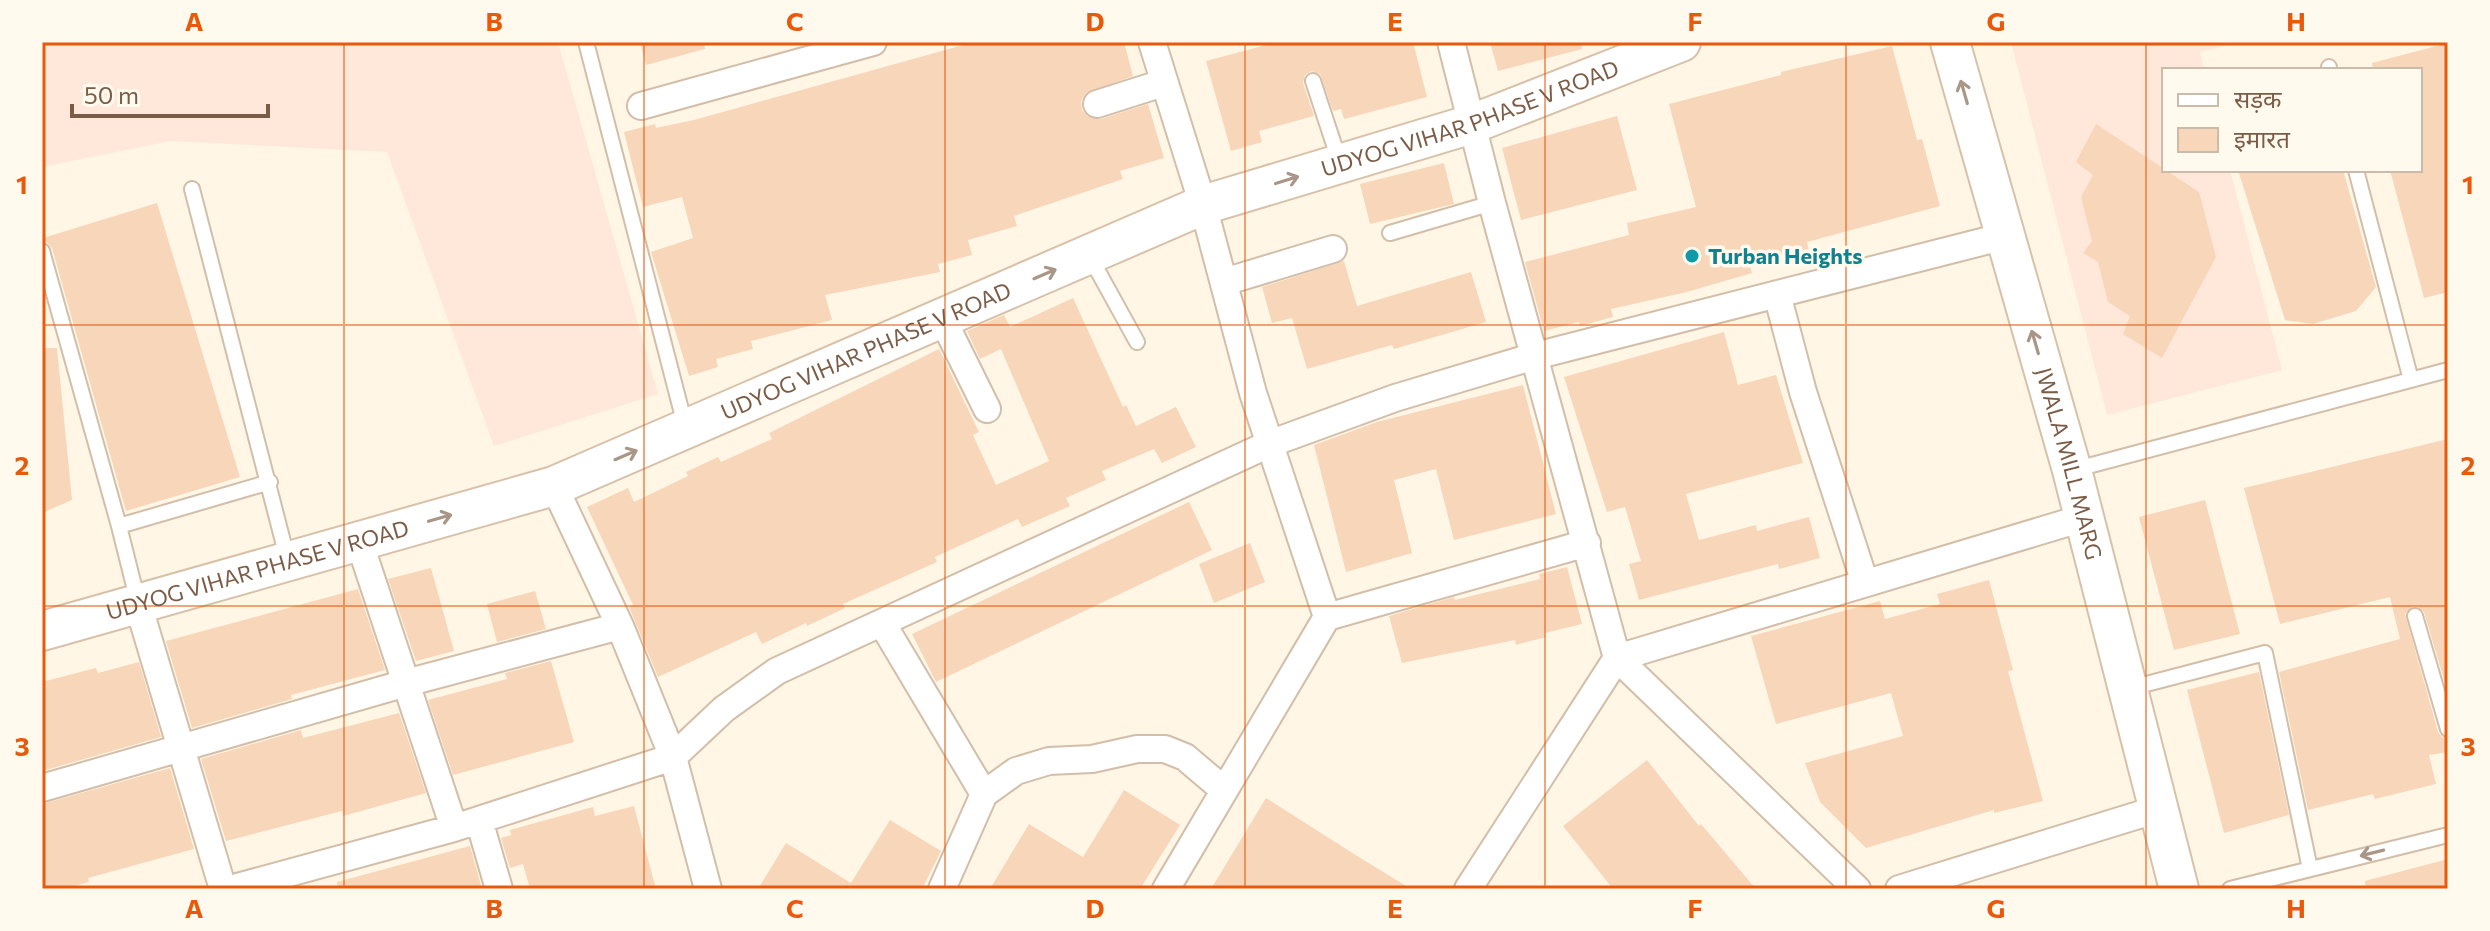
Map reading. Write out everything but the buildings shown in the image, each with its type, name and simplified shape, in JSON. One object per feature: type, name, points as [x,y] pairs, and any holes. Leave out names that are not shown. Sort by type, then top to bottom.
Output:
[{"type":"street","points":[[641,106],[873,42]]},
{"type":"street","points":[[1152,42],[1203,205],[1269,444],[1327,617]]},
{"type":"street","points":[[1451,42],[1617,658],[1857,889]]},
{"type":"street","name":"UDYOG VIHAR PHASE V ROAD","points":[[42,631],[554,486],[1203,205],[1472,124],[1681,42]]},
{"type":"street","name":"JWALA MILL MARG","points":[[1950,42],[2072,470],[2179,889]]},
{"type":"street","points":[[1097,104],[1163,83]]},
{"type":"street","points":[[230,889],[256,886],[454,828],[673,757],[724,709],[777,671],[1269,444],[1395,398],[1535,356],[2005,236]]},
{"type":"street","points":[[1224,282],[1333,249]]},
{"type":"street","points":[[1777,294],[1803,392],[1865,583]]},
{"type":"street","points":[[942,318],[987,409]]},
{"type":"street","points":[[554,486],[620,626],[673,757],[708,889]]},
{"type":"street","points":[[1478,884],[1617,658],[2083,518]]},
{"type":"street","points":[[359,541],[454,828]]},
{"type":"street","points":[[1166,889],[1327,617],[1587,543]]},
{"type":"street","points":[[138,604],[223,889]]},
{"type":"street","points":[[882,623],[984,794]]},
{"type":"street","points":[[42,788],[406,683],[620,626]]},
{"type":"street","points":[[942,889],[984,794],[1016,771],[1049,761],[1092,759],[1137,749],[1165,749],[1185,757],[1224,790]]},
{"type":"street","points":[[1899,889],[2158,809]]},
{"type":"street","points":[[479,820],[499,889]]},
{"type":"lane","points":[[586,42],[686,429]]},
{"type":"lane","points":[[1313,81],[1340,164]]},
{"type":"lane","points":[[2357,172],[2411,380]]},
{"type":"lane","points":[[192,189],[288,561]]},
{"type":"lane","points":[[1390,233],[1492,203]]},
{"type":"lane","points":[[42,251],[138,604]]},
{"type":"lane","points":[[1088,255],[1137,342]]},
{"type":"lane","points":[[2072,470],[2448,370]]},
{"type":"lane","points":[[119,526],[270,482]]},
{"type":"lane","points":[[2415,616],[2448,729]]},
{"type":"lane","points":[[2127,689],[2265,653],[2310,869]]},
{"type":"lane","points":[[2236,888],[2448,835]]},
{"type":"shaded area","points":[[42,42],[558,42],[658,394],[494,446],[387,152],[171,141],[42,167]]},
{"type":"shaded area","points":[[2011,42],[2241,42],[2200,52],[2204,68],[2162,68],[2162,172],[2231,172],[2282,370],[2107,415]]},
{"type":"place","name":"Turban Heights","points":[[1692,256]]}]
